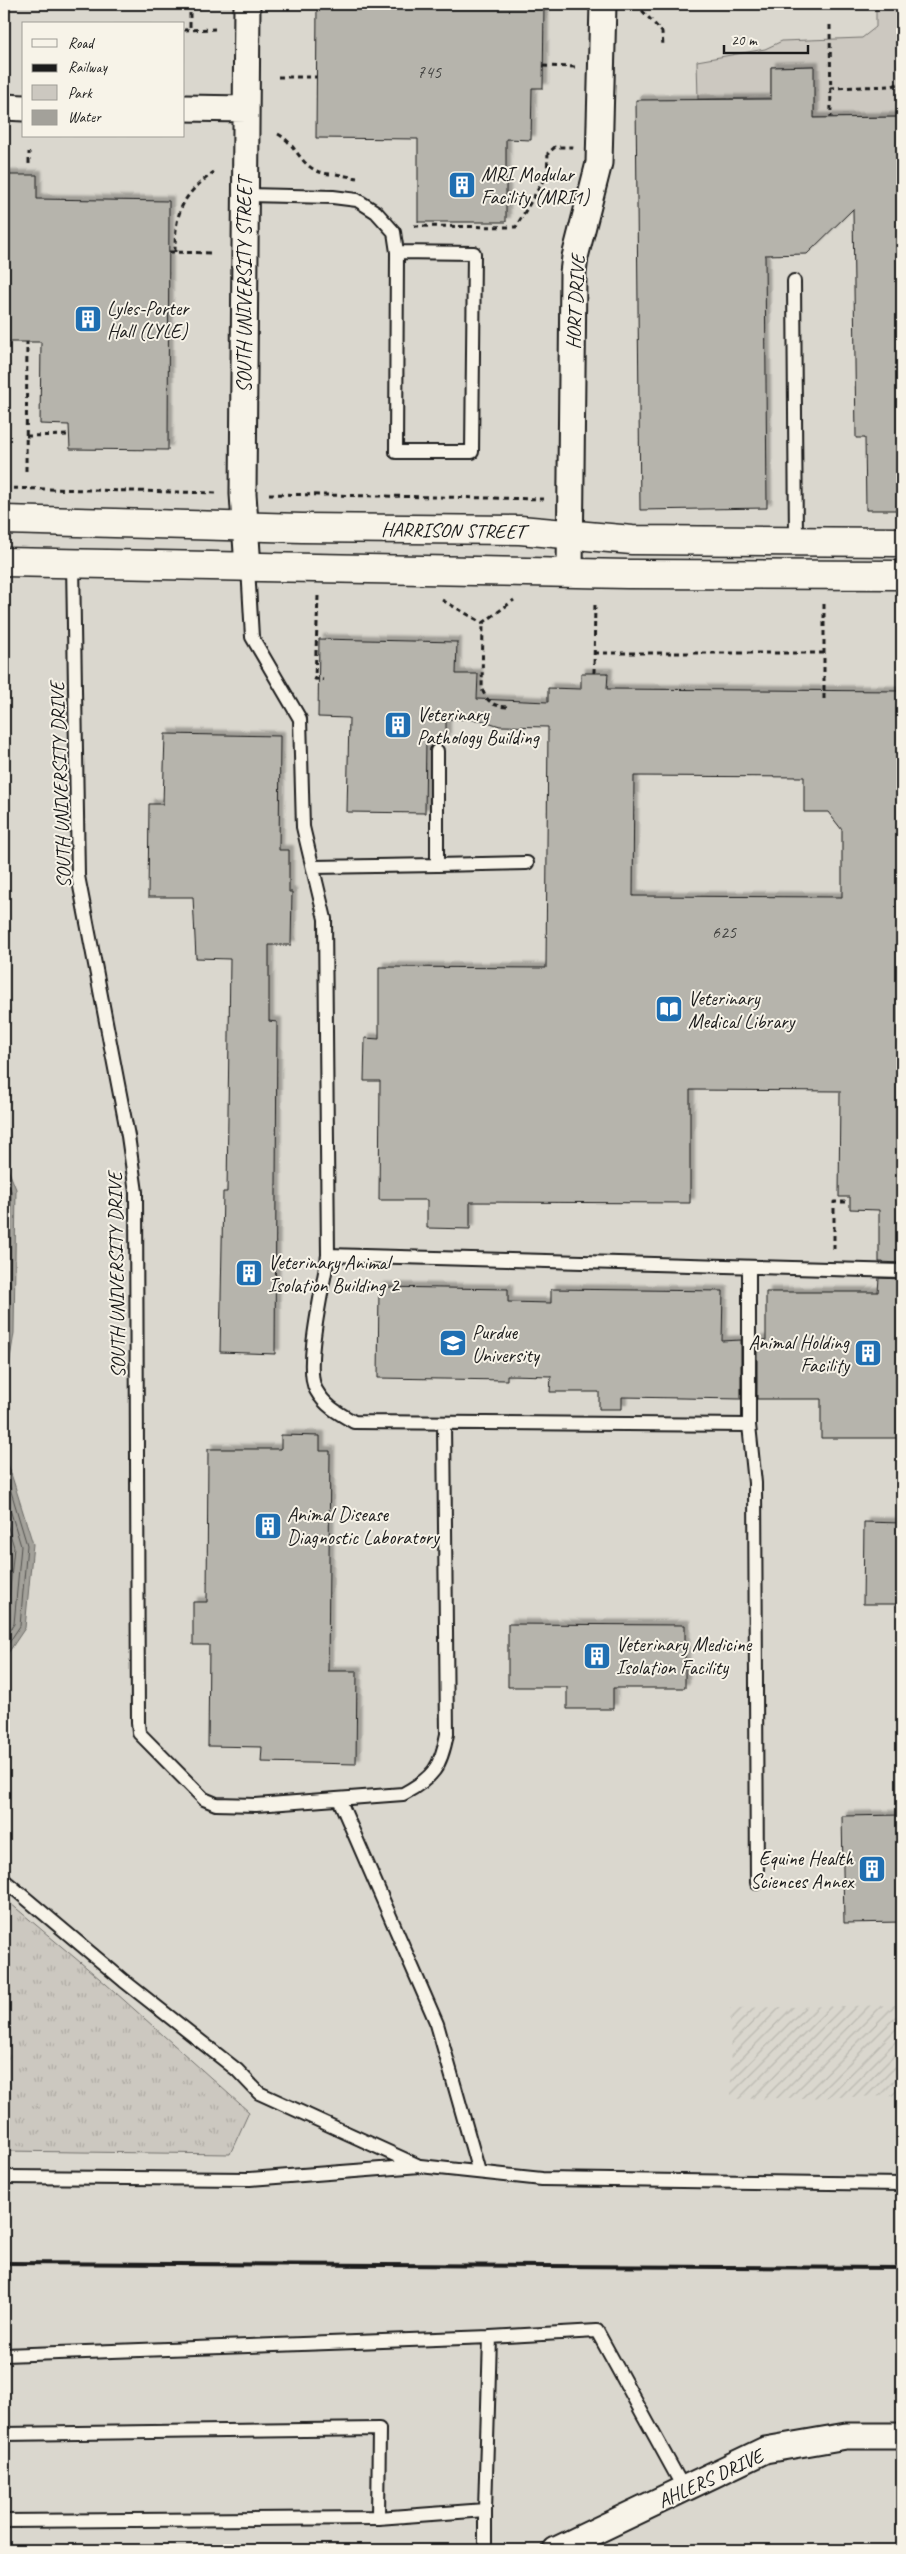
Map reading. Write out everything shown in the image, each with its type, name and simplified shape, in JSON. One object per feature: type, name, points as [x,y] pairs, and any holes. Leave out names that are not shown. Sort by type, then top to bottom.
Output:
[{"type":"main road","name":"HARRISON STREET","points":[[4,520],[520,530],[632,540],[902,542]]},
{"type":"main road","name":"HARRISON STREET","points":[[4,562],[570,573],[902,575]]},
{"type":"street","name":"SOUTH UNIVERSITY STREET","points":[[246,4],[244,196],[245,526],[248,567]]},
{"type":"street","name":"HORT DRIVE","points":[[570,573],[573,273],[575,258],[599,163],[603,4]]},
{"type":"street","points":[[4,108],[22,108]]},
{"type":"street","points":[[185,108],[246,109]]},
{"type":"street","name":"AHLERS DRIVE","points":[[556,2550],[765,2450],[846,2436],[902,2436]]},
{"type":"lane","points":[[244,196],[333,197],[357,200],[376,212],[394,232],[397,252],[396,452],[472,452],[474,253],[397,252]]},
{"type":"lane","points":[[794,281],[796,541]]},
{"type":"lane","name":"SOUTH UNIVERSITY DRIVE","points":[[73,564],[78,876],[128,1136],[136,1192],[140,1733],[194,1791],[216,1804],[256,1804],[404,1794],[420,1785],[436,1770],[443,1754],[447,1734],[444,1423]]},
{"type":"lane","points":[[248,567],[252,636],[300,719],[303,827],[325,918],[328,1256],[312,1353],[315,1388],[330,1408],[354,1422],[749,1425]]},
{"type":"lane","points":[[437,751],[437,865]]},
{"type":"lane","points":[[313,867],[527,863]]},
{"type":"lane","points":[[328,1256],[902,1272]]},
{"type":"lane","points":[[749,1267],[749,1425],[754,1483],[756,1883]]},
{"type":"lane","points":[[338,1799],[437,2024],[479,2172]]},
{"type":"lane","points":[[4,1880],[124,1981],[237,2070],[259,2093],[420,2166]]},
{"type":"lane","points":[[4,2177],[250,2178],[420,2166],[542,2179],[902,2184]]},
{"type":"lane","points":[[4,2355],[597,2331],[684,2489]]},
{"type":"lane","points":[[485,2550],[490,2336]]},
{"type":"lane","points":[[4,2434],[379,2429],[378,2518]]},
{"type":"lane","points":[[4,2521],[378,2518],[485,2510]]},
{"type":"path","points":[[190,4],[190,30]]},
{"type":"path","points":[[636,4],[662,32],[663,46]]},
{"type":"path","points":[[830,25],[831,118]]},
{"type":"path","points":[[185,30],[215,29]]},
{"type":"path","points":[[543,66],[576,67],[576,76]]},
{"type":"path","points":[[278,77],[316,77]]},
{"type":"path","points":[[830,88],[892,86],[902,83]]},
{"type":"path","points":[[278,134],[287,139],[293,150],[310,168],[323,174],[351,175],[359,179]]},
{"type":"path","points":[[409,219],[414,227],[516,227],[547,174],[548,153],[555,147],[576,147],[576,138]]},
{"type":"path","points":[[29,152],[29,164]]},
{"type":"path","points":[[175,252],[175,222],[184,202],[198,183],[214,172]]},
{"type":"path","points":[[169,252],[213,252]]},
{"type":"path","points":[[26,471],[27,342]]},
{"type":"path","points":[[26,436],[70,436]]},
{"type":"path","points":[[4,488],[206,493]]},
{"type":"path","points":[[276,494],[549,499]]},
{"type":"path","points":[[318,590],[315,679],[323,680]]},
{"type":"path","points":[[483,623],[516,599],[519,594]]},
{"type":"path","points":[[594,673],[595,595]]},
{"type":"path","points":[[824,596],[824,699]]},
{"type":"path","points":[[436,597],[483,623]]},
{"type":"path","points":[[483,623],[482,689],[486,699],[496,706],[507,707]]},
{"type":"path","points":[[594,654],[824,653]]},
{"type":"path","points":[[834,1270],[834,1202],[850,1202]]},
{"type":"shaded area","name":"Purdue University","points":[[4,4],[902,4],[902,2550],[4,2550]]},
{"type":"shaded area","points":[[902,2005],[902,2096],[731,2099],[730,2008]]},
{"type":"green space","points":[[876,4],[902,4],[902,117],[805,118],[814,115],[813,66],[771,67],[771,98],[698,99],[697,61],[765,49],[782,41],[862,38],[876,27]]},
{"type":"green space","points":[[4,1898],[106,1984],[249,2112],[230,2154],[4,2151]]},
{"type":"water","points":[[4,1159],[16,1189],[14,1333],[4,1397]]},
{"type":"water","points":[[4,1451],[33,1544],[25,1628],[4,1659]]},
{"type":"building","points":[[317,4],[544,4],[543,88],[532,88],[531,140],[506,139],[506,222],[418,222],[418,139],[316,138]]},
{"type":"building","points":[[814,66],[814,118],[902,117],[902,510],[866,510],[865,438],[856,438],[853,209],[807,254],[765,255],[767,508],[640,510],[636,100],[771,99],[771,67]]},
{"type":"building","name":"Lyles-Porter Hall (LYLE)","points":[[4,175],[37,175],[37,199],[169,201],[168,450],[70,449],[69,425],[40,424],[41,342],[8,342],[8,297],[4,297]]},
{"type":"building","points":[[319,639],[457,642],[456,674],[478,674],[477,699],[548,702],[548,688],[581,689],[581,673],[608,673],[607,689],[902,691],[902,1263],[879,1262],[879,1210],[850,1209],[850,1197],[839,1197],[840,1091],[690,1090],[690,1203],[470,1202],[470,1229],[427,1228],[427,1200],[379,1200],[380,1081],[364,1081],[365,1038],[379,1039],[379,967],[546,968],[548,727],[500,726],[481,720],[446,719],[446,740],[426,740],[425,813],[347,812],[349,718],[318,717]],"holes":[[[634,776],[804,777],[804,812],[828,812],[842,830],[842,897],[633,896]]]},
{"type":"building","points":[[165,734],[280,736],[279,850],[289,850],[289,892],[292,892],[291,945],[269,945],[269,1021],[277,1022],[275,1354],[220,1352],[223,1192],[227,1192],[230,959],[196,958],[193,897],[148,897],[149,804],[163,804]]},
{"type":"building","points":[[879,1278],[902,1279],[902,1438],[821,1438],[821,1399],[757,1399],[757,1340],[766,1340],[766,1292],[878,1292]]},
{"type":"building","points":[[379,1287],[508,1289],[508,1302],[551,1303],[551,1289],[723,1291],[722,1341],[741,1340],[741,1399],[622,1397],[622,1409],[599,1409],[599,1392],[550,1392],[551,1376],[507,1375],[507,1380],[378,1378]]},
{"type":"building","name":"Animal Disease Diagnostic Laboratory","points":[[281,1435],[320,1436],[320,1451],[330,1451],[328,1671],[357,1671],[356,1764],[261,1762],[262,1747],[208,1746],[209,1645],[193,1645],[193,1602],[207,1602],[208,1449],[281,1449]]},
{"type":"building","points":[[864,1522],[902,1523],[902,1604],[863,1604]]},
{"type":"building","name":"Veterinary Medicine Isolation Facility","points":[[508,1624],[685,1625],[685,1688],[613,1688],[613,1709],[567,1709],[567,1687],[508,1687]]},
{"type":"building","name":"Equine Health Sciences Annex","points":[[902,1815],[902,1922],[844,1923],[842,1816]]},
{"type":"railway","points":[[4,2263],[902,2268]]},
{"type":"place","name":"MRI Modular Facility (MRI1)","points":[[462,185]]},
{"type":"place","name":"Lyles-Porter Hall (LYLE)","points":[[88,319]]},
{"type":"place","name":"Veterinary Pathology Building","points":[[398,725]]},
{"type":"place","name":"Veterinary Medical Library","points":[[669,1009]]},
{"type":"place","name":"Veterinary Animal Isolation Building 2","points":[[249,1273]]},
{"type":"place","name":"Purdue University","points":[[453,1343]]},
{"type":"place","name":"Animal Holding Facility","points":[[868,1353]]},
{"type":"place","name":"Animal Disease Diagnostic Laboratory","points":[[268,1526]]},
{"type":"place","name":"Veterinary Medicine Isolation Facility","points":[[597,1656]]},
{"type":"place","name":"Equine Health Sciences Annex","points":[[872,1869]]}]
